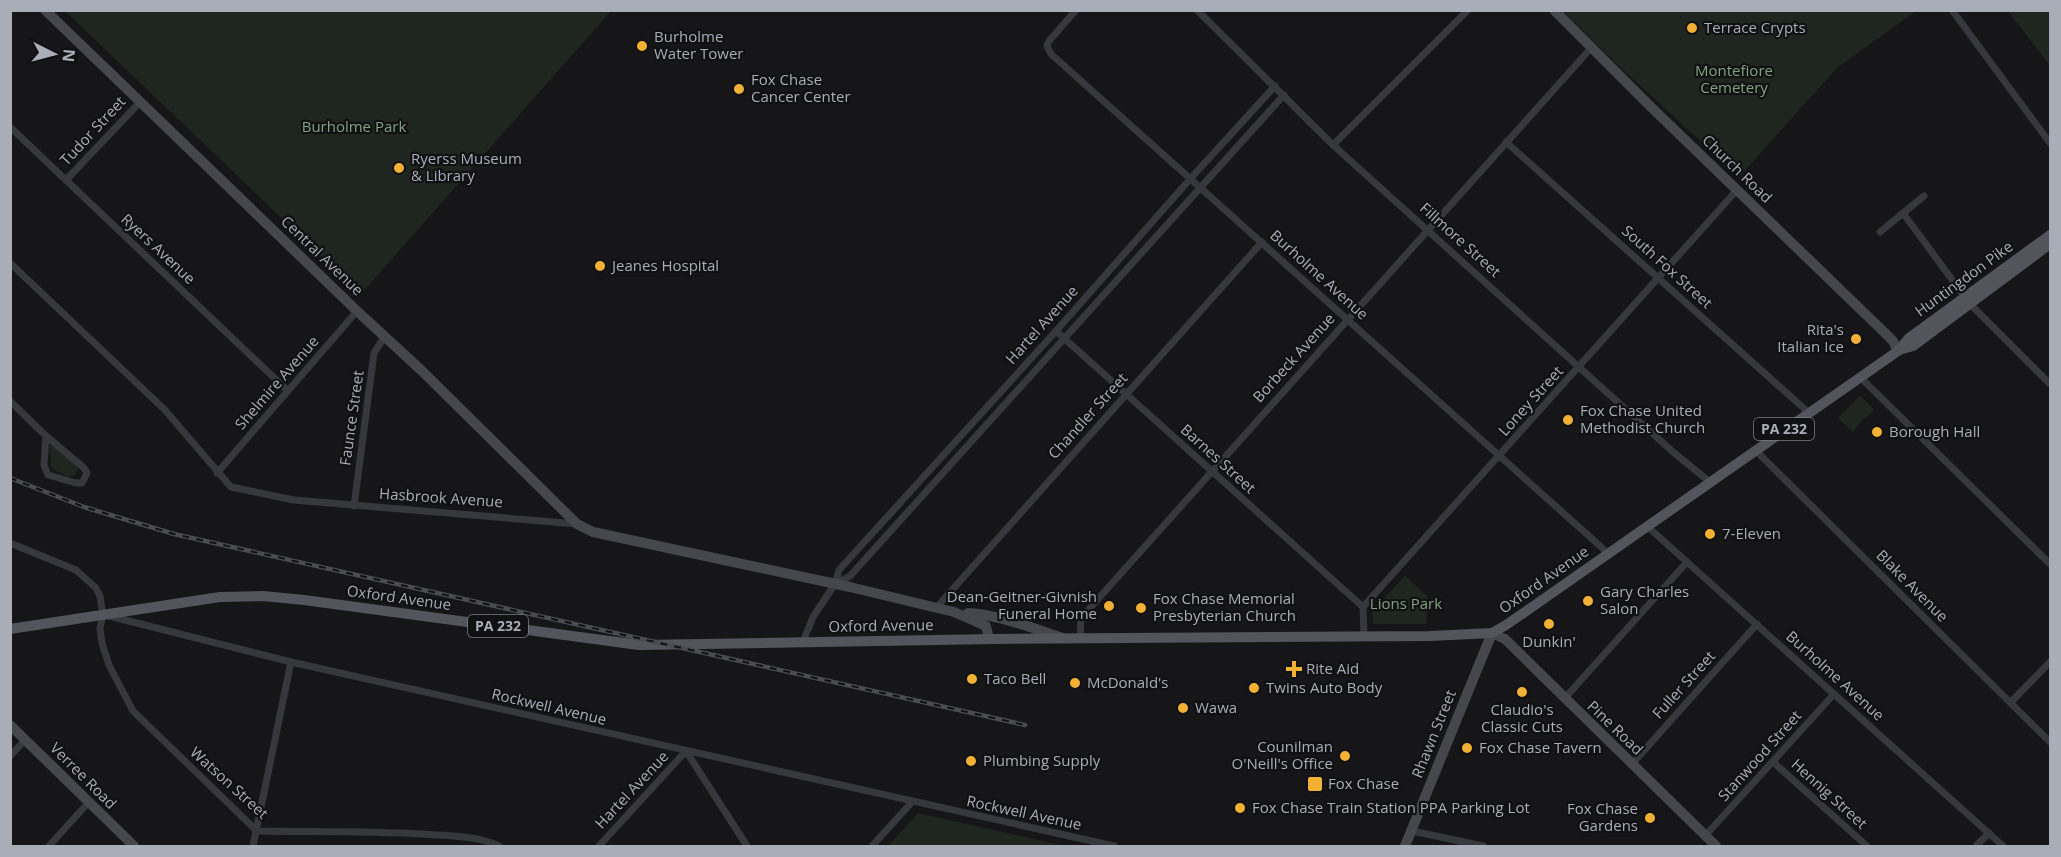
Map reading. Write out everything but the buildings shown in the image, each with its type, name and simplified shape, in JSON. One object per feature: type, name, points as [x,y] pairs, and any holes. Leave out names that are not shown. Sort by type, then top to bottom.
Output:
[{"type":"main road","name":"Central Avenue","points":[[45,10],[577,524]]},
{"type":"main road","name":"Church Road","points":[[1554,10],[1888,336],[1898,351]]},
{"type":"main road","name":"Huntingdon Pike","points":[[1710,482],[1898,351],[1913,346],[2050,235]]},
{"type":"main road","name":"Huntingdon Pike","points":[[1968,301],[2050,244]]},
{"type":"main road","name":"Oxford Avenue","points":[[10,629],[220,597],[256,595],[639,645],[989,639],[1474,635],[1492,633],[1506,625],[1710,482]]},
{"type":"main road","name":"Hasbrook Avenue","points":[[577,524],[593,532],[954,612],[980,614],[1066,639]]},
{"type":"main road","name":"Hasbrook Avenue","points":[[954,612],[986,626],[989,639]]},
{"type":"main road","name":"Pine Road","points":[[1492,633],[1504,639],[1716,846]]},
{"type":"main road","name":"Rhawn Street","points":[[1405,846],[1492,633]]},
{"type":"main road","name":"Verree Road","points":[[10,725],[134,846]]},
{"type":"street","name":"Fillmore Street","points":[[1197,10],[1333,145],[1673,452],[1710,482]]},
{"type":"street","points":[[1333,145],[1468,10]]},
{"type":"street","points":[[1952,10],[2050,143]]},
{"type":"street","name":"Burholme Avenue","points":[[1073,12],[1049,41],[1047,46],[1051,54],[1609,554]]},
{"type":"street","name":"Borbeck Avenue","points":[[1080,639],[1081,618],[1591,48]]},
{"type":"street","name":"Hartel Avenue","points":[[803,642],[813,617],[835,584],[839,570],[1275,86]]},
{"type":"street","name":"Hartel Avenue","points":[[835,584],[850,576],[1284,95]]},
{"type":"street","name":"Tudor Street","points":[[66,180],[141,101]]},
{"type":"street","name":"Ryers Avenue","points":[[10,127],[288,391]]},
{"type":"street","name":"South Fox Street","points":[[1506,142],[1808,412]]},
{"type":"street","name":"Loney Street","points":[[1363,607],[1737,190]]},
{"type":"street","points":[[1880,232],[1924,196]]},
{"type":"street","points":[[1903,213],[1968,301],[2050,384]]},
{"type":"street","name":"Chandler Street","points":[[936,608],[1262,242]]},
{"type":"street","name":"Hasbrook Avenue","points":[[10,263],[164,409],[231,487],[294,500],[577,524]]},
{"type":"street","name":"Shelmire Avenue","points":[[217,473],[357,311]]},
{"type":"street","name":"Barnes Street","points":[[1056,331],[1363,607]]},
{"type":"street","name":"Faunce Street","points":[[354,506],[374,353],[385,336]]},
{"type":"street","points":[[1860,377],[2050,564]]},
{"type":"street","points":[[10,401],[84,468],[87,473],[82,483],[48,475],[44,465],[46,436]]},
{"type":"street","name":"Blake Avenue","points":[[1755,450],[2050,742]]},
{"type":"street","name":"Burholme Avenue","points":[[1648,526],[2003,846]]},
{"type":"street","points":[[10,543],[76,570],[87,579],[100,596],[103,615]]},
{"type":"street","points":[[1564,699],[1687,562]]},
{"type":"street","points":[[1363,607],[1364,636]]},
{"type":"street","name":"Rockwell Avenue","points":[[103,615],[291,662],[1114,846]]},
{"type":"street","name":"Watson Street","points":[[103,615],[100,628],[102,643],[109,665],[133,711],[257,831],[405,833],[463,837],[499,846]]},
{"type":"street","name":"Fuller Street","points":[[1631,765],[1757,624]]},
{"type":"street","points":[[253,846],[291,662]]},
{"type":"street","points":[[2010,702],[2050,662]]},
{"type":"street","name":"Stanwood Street","points":[[1705,836],[1834,694]]},
{"type":"street","points":[[10,756],[25,740]]},
{"type":"street","name":"Hartel Avenue","points":[[599,846],[686,751]]},
{"type":"street","points":[[686,751],[743,845]]},
{"type":"street","name":"Hennig Street","points":[[1773,762],[1867,846]]},
{"type":"street","points":[[872,846],[912,802]]},
{"type":"street","points":[[49,846],[88,803]]},
{"type":"street","points":[[1412,831],[1483,846]]},
{"type":"street","points":[[1976,846],[1989,833]]},
{"type":"green space","name":"Burholme Park","points":[[65,11],[611,11],[361,294]]},
{"type":"green space","name":"Montefiore Cemetery","points":[[1563,11],[1916,11],[1837,68],[1739,177]]},
{"type":"green space","points":[[2008,11],[2050,11],[2050,66]]},
{"type":"green space","points":[[1860,396],[1874,409],[1866,418],[1864,417],[1853,432],[1838,418]]},
{"type":"green space","points":[[52,443],[77,467],[75,475],[68,477],[51,468],[50,446]]},
{"type":"green space","name":"Lions Park","points":[[1405,576],[1428,597],[1426,624],[1373,624],[1372,611]]},
{"type":"green space","points":[[918,813],[1065,846],[888,846]]},
{"type":"railway","points":[[10,478],[84,507],[174,534],[1025,725]]},
{"type":"place","name":"Terrace Crypts","points":[[1692,28]]},
{"type":"place","name":"Burholme Water Tower","points":[[642,46]]},
{"type":"place","name":"Fox Chase Cancer Center","points":[[739,89]]},
{"type":"place","name":"Ryerss Museum & Library","points":[[399,168]]},
{"type":"place","name":"Jeanes Hospital","points":[[600,266]]},
{"type":"place","name":"Rita's Italian Ice","points":[[1856,339]]},
{"type":"place","name":"Fox Chase United Methodist Church","points":[[1568,420]]},
{"type":"place","name":"Borough Hall","points":[[1877,432]]},
{"type":"place","name":"7-Eleven","points":[[1710,534]]},
{"type":"place","name":"Gary Charles Salon","points":[[1588,601]]},
{"type":"place","name":"Dean-Geitner-Givnish Funeral Home","points":[[1109,606]]},
{"type":"place","name":"Fox Chase Memorial Presbyterian Church","points":[[1141,608]]},
{"type":"place","name":"Dunkin'","points":[[1549,624]]},
{"type":"place","name":"Rite Aid","points":[[1294,669]]},
{"type":"place","name":"Taco Bell","points":[[972,679]]},
{"type":"place","name":"McDonald's","points":[[1075,683]]},
{"type":"place","name":"Twins Auto Body","points":[[1254,688]]},
{"type":"place","name":"Claudio's Classic Cuts","points":[[1522,692]]},
{"type":"place","name":"Wawa","points":[[1183,708]]},
{"type":"place","name":"Fox Chase Tavern","points":[[1467,748]]},
{"type":"place","name":"Counilman O'Neill's Office","points":[[1345,756]]},
{"type":"place","name":"Plumbing Supply","points":[[971,761]]},
{"type":"place","name":"Fox Chase","points":[[1315,784]]},
{"type":"place","name":"Fox Chase Train Station PPA Parking Lot","points":[[1240,808]]},
{"type":"place","name":"Fox Chase Gardens","points":[[1650,818]]}]
